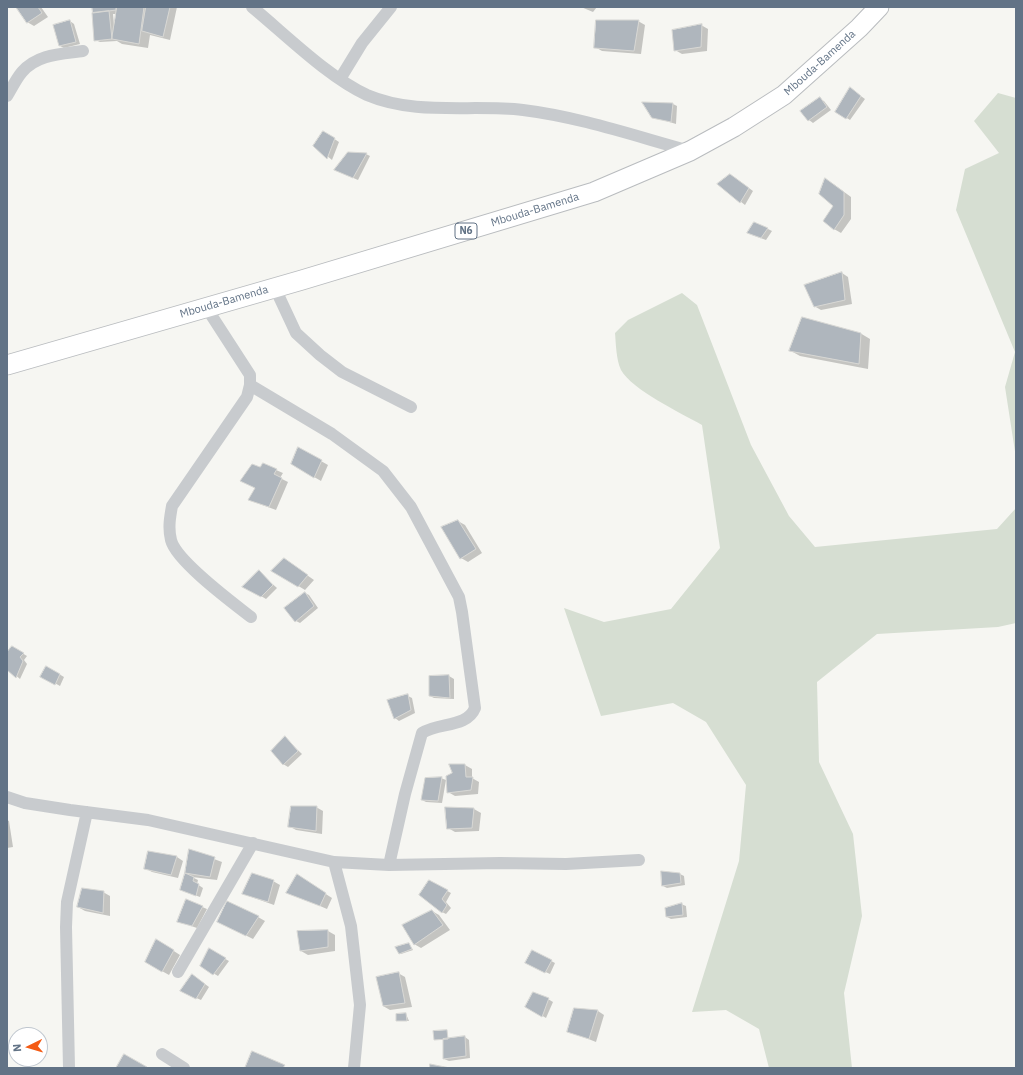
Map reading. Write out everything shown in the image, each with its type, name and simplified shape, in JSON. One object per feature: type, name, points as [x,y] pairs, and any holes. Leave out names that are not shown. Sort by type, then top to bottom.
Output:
[{"type":"highway","name":"Mbouda-Bamenda","points":[[7,364],[275,288],[594,192],[690,152],[734,127],[784,95],[859,28],[879,7]]},
{"type":"street","points":[[252,7],[340,79],[368,95],[406,106],[523,110],[591,124],[690,152]]},
{"type":"street","points":[[340,79],[362,43],[391,7]]},
{"type":"street","points":[[7,96],[22,72],[32,63],[46,57],[83,51]]},
{"type":"street","points":[[275,288],[296,333],[320,355],[342,372],[411,407]]},
{"type":"street","points":[[206,307],[250,375],[250,385],[246,397],[172,506],[169,526],[171,542],[178,553],[195,570],[251,617]]},
{"type":"street","points":[[250,385],[332,434],[383,471],[411,508],[459,597],[475,708],[472,715],[466,720],[429,728],[422,733],[406,788],[388,865]]},
{"type":"street","points":[[7,797],[25,803],[148,820],[334,862],[388,865],[500,863],[566,864],[639,860]]},
{"type":"street","points":[[69,1068],[66,915],[67,902],[87,812]]},
{"type":"street","points":[[178,972],[253,844]]},
{"type":"street","points":[[334,862],[351,926],[360,1005],[354,1068]]},
{"type":"street","points":[[162,1054],[184,1068]]},
{"type":"shaded area","points":[[998,93],[1016,98],[1016,458],[1005,387],[1015,352],[956,210],[965,169],[999,153],[974,121]]},
{"type":"shaded area","points":[[682,293],[697,305],[751,445],[789,516],[815,547],[997,529],[1016,508],[1016,623],[998,627],[877,634],[817,682],[819,762],[853,834],[862,916],[844,993],[852,1068],[769,1068],[759,1029],[726,1010],[692,1012],[739,861],[746,785],[706,722],[673,703],[601,716],[564,608],[604,622],[671,609],[720,548],[702,425],[646,393],[635,385],[621,370],[617,356],[615,333],[628,320]]},
{"type":"building","points":[[16,7],[38,7],[42,13],[27,23]]},
{"type":"building","points":[[92,7],[116,7],[116,10],[93,13]]},
{"type":"building","points":[[117,7],[144,7],[139,44],[112,39]]},
{"type":"building","points":[[146,7],[170,7],[163,37],[142,31]]},
{"type":"building","points":[[109,11],[112,39],[94,41],[92,13]]},
{"type":"building","points":[[70,20],[76,42],[59,46],[53,25]]},
{"type":"building","points":[[596,20],[639,20],[634,51],[594,48]]},
{"type":"building","points":[[702,24],[701,47],[674,51],[672,30]]},
{"type":"building","points":[[850,87],[861,96],[846,119],[835,112]]},
{"type":"building","points":[[820,97],[827,107],[808,121],[800,111]]},
{"type":"building","points":[[642,102],[673,103],[671,122],[652,118]]},
{"type":"building","points":[[323,131],[335,138],[327,159],[313,146]]},
{"type":"building","points":[[348,152],[367,153],[353,178],[334,170]]},
{"type":"building","points":[[730,174],[749,188],[740,203],[717,184]]},
{"type":"building","points":[[825,178],[844,192],[844,215],[834,230],[823,221],[833,206],[819,194]]},
{"type":"building","points":[[754,222],[768,228],[761,238],[747,233]]},
{"type":"building","points":[[842,272],[845,300],[814,307],[804,285]]},
{"type":"building","points":[[802,317],[861,333],[859,364],[789,351]]},
{"type":"building","points":[[298,447],[322,460],[314,478],[291,464]]},
{"type":"building","points":[[263,463],[277,469],[274,474],[282,478],[269,507],[248,500],[255,488],[240,481],[252,464],[260,467]]},
{"type":"building","points":[[458,520],[476,549],[460,559],[441,527]]},
{"type":"building","points":[[284,558],[308,575],[298,587],[271,571]]},
{"type":"building","points":[[259,570],[273,585],[261,597],[242,587]]},
{"type":"building","points":[[305,592],[314,606],[295,622],[284,608]]},
{"type":"building","points":[[12,646],[24,653],[20,657],[23,661],[16,678],[7,670],[7,652]]},
{"type":"building","points":[[46,666],[60,674],[55,685],[40,677]]},
{"type":"building","points":[[449,675],[450,698],[429,696],[429,676]]},
{"type":"building","points":[[408,694],[411,710],[394,719],[387,700]]},
{"type":"building","points":[[285,736],[298,751],[283,765],[271,751]]},
{"type":"building","points":[[449,764],[465,764],[466,777],[473,777],[471,790],[447,793],[446,776],[452,773]]},
{"type":"building","points":[[442,777],[438,801],[421,800],[425,778]]},
{"type":"building","points":[[291,806],[317,806],[316,831],[288,827]]},
{"type":"building","points":[[445,807],[474,808],[472,828],[447,829]]},
{"type":"building","points":[[189,849],[215,857],[210,877],[185,873]]},
{"type":"building","points":[[148,851],[177,856],[171,875],[144,869]]},
{"type":"building","points":[[661,871],[680,873],[681,883],[662,886]]},
{"type":"building","points":[[185,873],[194,877],[193,881],[199,884],[196,896],[180,890]]},
{"type":"building","points":[[252,873],[274,880],[268,902],[242,894]]},
{"type":"building","points":[[297,874],[326,893],[320,906],[286,893]]},
{"type":"building","points":[[429,880],[448,890],[442,899],[447,905],[442,913],[419,895]]},
{"type":"building","points":[[82,888],[104,891],[103,913],[77,907]]},
{"type":"building","points":[[186,899],[203,906],[192,926],[177,922]]},
{"type":"building","points":[[227,901],[259,916],[246,936],[217,922]]},
{"type":"building","points":[[682,903],[683,915],[666,917],[665,908]]},
{"type":"building","points":[[432,910],[443,925],[414,945],[402,925]]},
{"type":"building","points":[[328,930],[328,947],[300,951],[297,931]]},
{"type":"building","points":[[156,939],[174,950],[162,972],[145,962]]},
{"type":"building","points":[[409,943],[412,949],[399,954],[395,947]]},
{"type":"building","points":[[209,948],[226,958],[213,975],[200,966]]},
{"type":"building","points":[[532,950],[552,960],[545,973],[525,963]]},
{"type":"building","points":[[399,972],[405,1003],[383,1006],[376,977]]},
{"type":"building","points":[[192,974],[205,984],[196,999],[180,991]]},
{"type":"building","points":[[533,992],[549,998],[542,1017],[525,1007]]},
{"type":"building","points":[[574,1008],[598,1010],[589,1039],[567,1032]]},
{"type":"building","points":[[406,1013],[407,1021],[396,1021],[396,1014]]},
{"type":"building","points":[[447,1030],[448,1039],[434,1040],[433,1031]]},
{"type":"building","points":[[465,1036],[466,1056],[443,1059],[443,1039]]},
{"type":"building","points":[[252,1051],[285,1065],[283,1068],[245,1068]]},
{"type":"building","points":[[124,1054],[147,1067],[147,1068],[116,1068]]},
{"type":"building","points":[[430,1064],[450,1068],[430,1068]]}]
